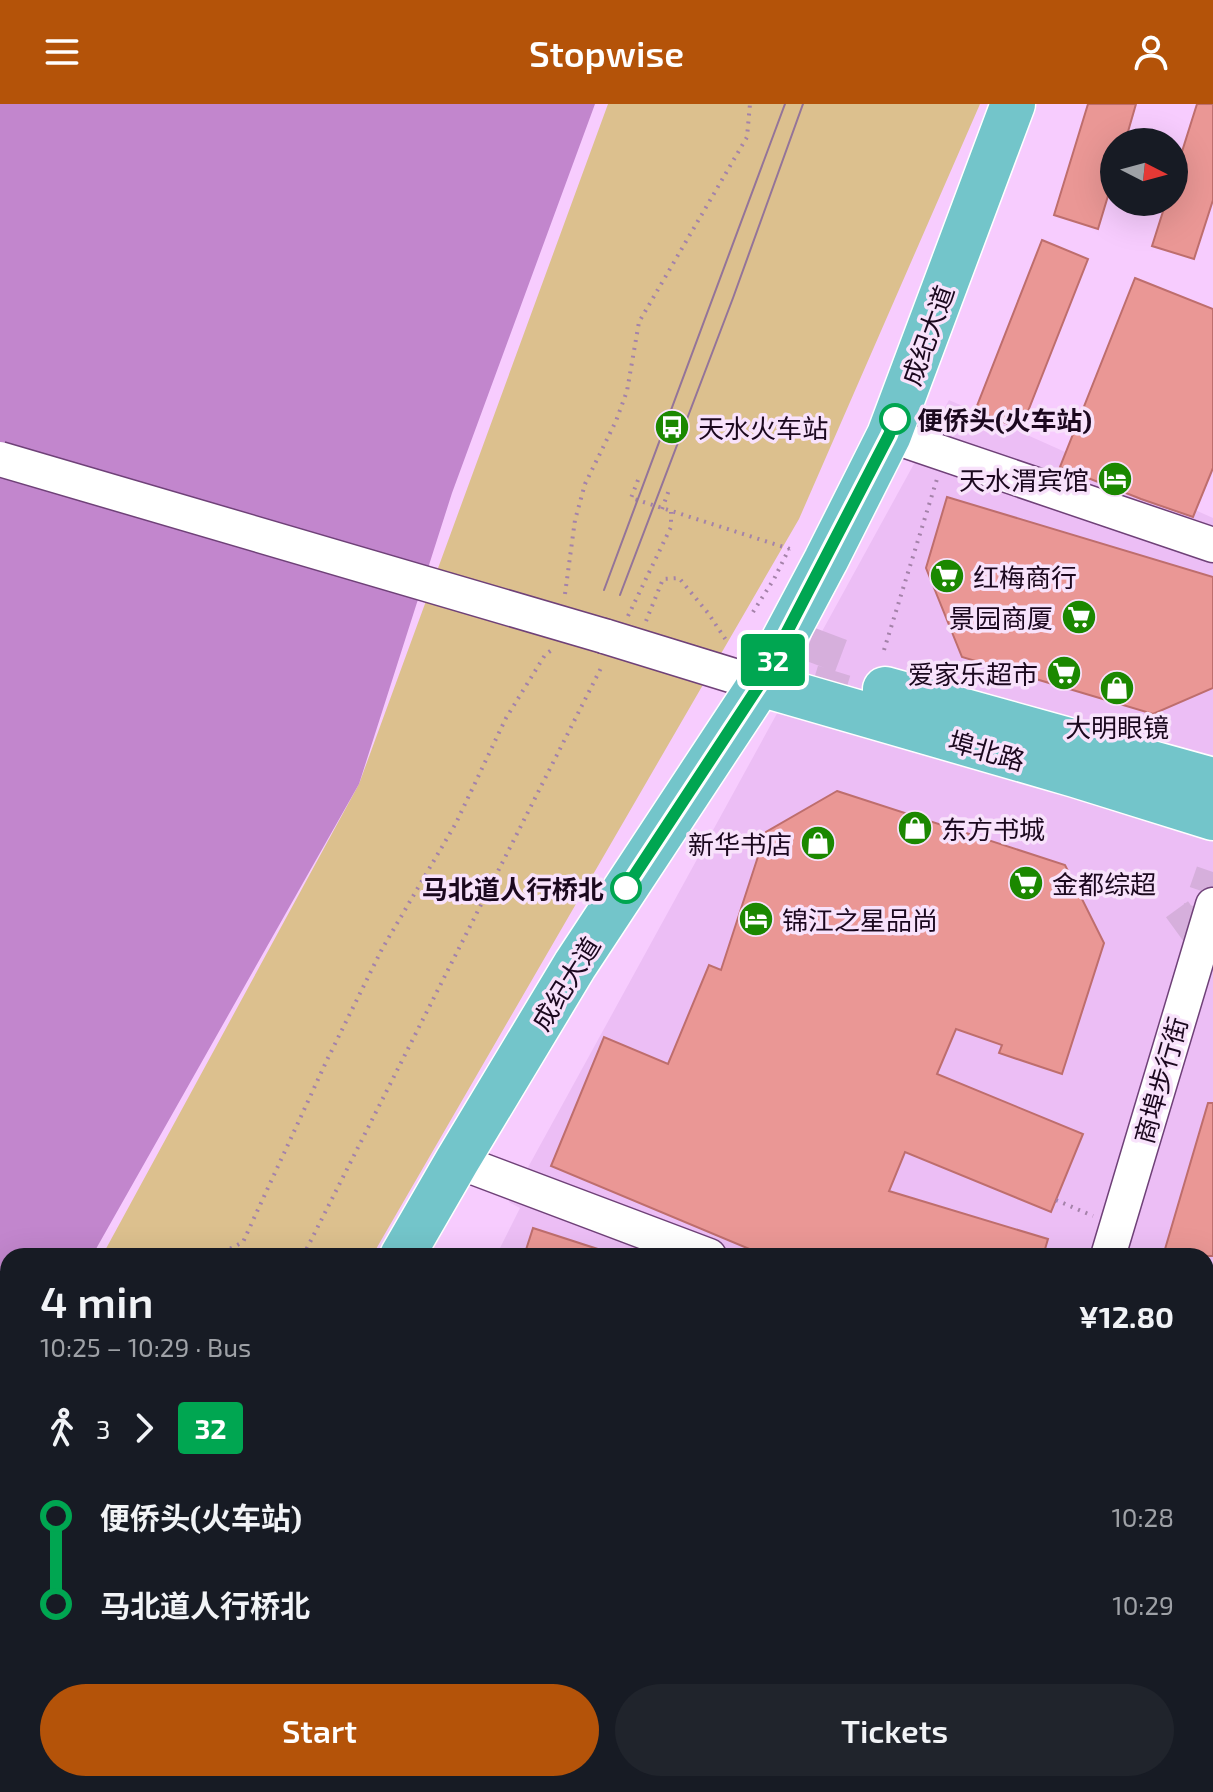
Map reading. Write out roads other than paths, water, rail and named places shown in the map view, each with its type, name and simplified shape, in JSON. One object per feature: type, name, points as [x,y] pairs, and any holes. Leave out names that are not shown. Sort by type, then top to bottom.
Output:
[{"type":"main road","name":"成纪大道","points":[[407,1248],[575,965],[760,684],[808,554],[889,435],[1013,104]]},
{"type":"main road","points":[[760,684],[853,680],[1213,780]]},
{"type":"main road","name":"埠北路","points":[[760,684],[1213,818]]},
{"type":"street","points":[[889,435],[1213,545]]},
{"type":"street","points":[[0,459],[621,633],[760,684]]},
{"type":"street","name":"商埠步行街","points":[[1113,1241],[1213,905]]},
{"type":"street","points":[[457,1161],[688,1248]]},
{"type":"tunnel","points":[[831,634],[813,682],[852,694]]},
{"type":"tunnel","points":[[1176,931],[1198,915],[1213,872]]},
{"type":"tram line","points":[[604,590],[785,104]]},
{"type":"tram line","points":[[620,595],[803,104]]},
{"type":"place","name":"便侨头(火车站)","points":[[895,419]]},
{"type":"place","name":"天水火车站","points":[[672,427]]},
{"type":"place","name":"天水渭宾馆","points":[[1115,479]]},
{"type":"place","name":"红梅商行","points":[[947,576]]},
{"type":"place","name":"景园商厦","points":[[1079,617]]},
{"type":"place","name":"爱家乐超市","points":[[1064,673]]},
{"type":"place","name":"大明眼镜","points":[[1117,688]]},
{"type":"place","name":"东方书城","points":[[915,828]]},
{"type":"place","name":"新华书店","points":[[818,843]]},
{"type":"place","name":"金都综超","points":[[1026,883]]},
{"type":"place","name":"马北道人行桥北","points":[[626,888]]},
{"type":"place","name":"锦江之星品尚","points":[[756,919]]}]
